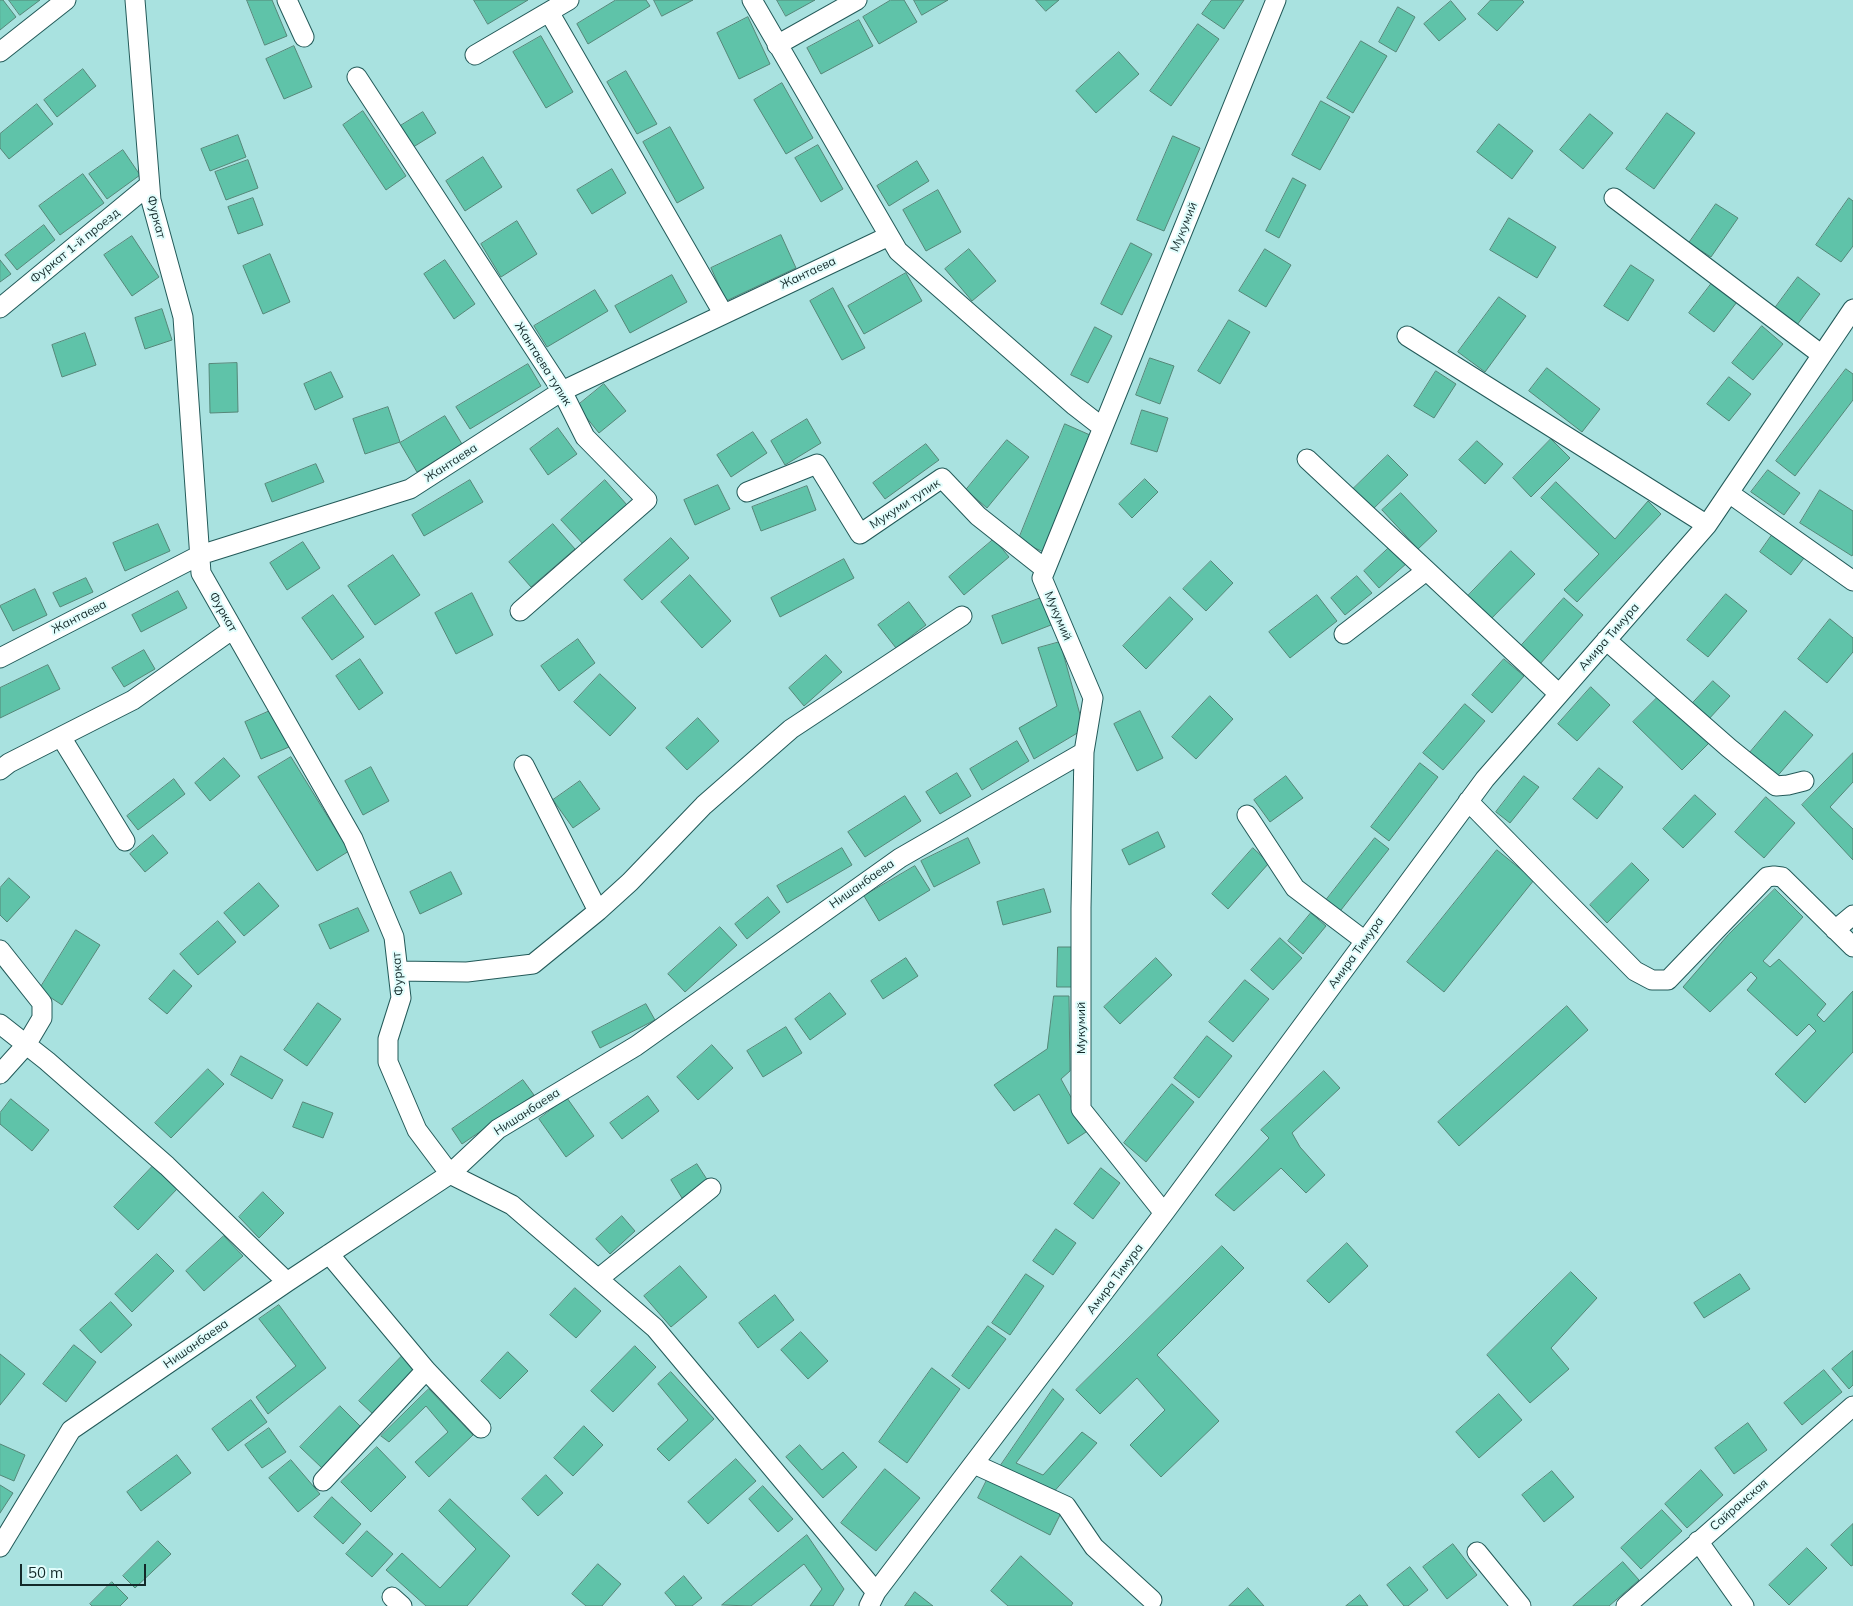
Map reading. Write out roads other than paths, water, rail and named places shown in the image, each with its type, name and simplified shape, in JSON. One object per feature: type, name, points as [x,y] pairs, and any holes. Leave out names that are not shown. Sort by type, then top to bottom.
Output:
[{"type":"street","points":[[0,52],[66,0]]},
{"type":"street","name":"Фуркат","points":[[135,0],[151,200],[183,317],[201,573],[353,839],[394,937],[401,998],[388,1039],[388,1062],[417,1130],[450,1174]]},
{"type":"street","points":[[288,0],[304,37]]},
{"type":"street","points":[[475,55],[569,0]]},
{"type":"street","points":[[752,0],[898,251],[1102,428]]},
{"type":"street","points":[[777,45],[857,0]]},
{"type":"street","name":"Мукумий","points":[[1164,1214],[1081,1109],[1081,908],[1084,752],[1093,698],[1042,578],[1276,0]]},
{"type":"street","points":[[548,12],[723,313]]},
{"type":"street","name":"Жантаева тупик","points":[[357,77],[562,391],[585,438],[647,500],[520,612]]},
{"type":"street","name":"Фуркат 1-й проезд","points":[[0,308],[149,185]]},
{"type":"street","points":[[1614,198],[1822,355]]},
{"type":"street","name":"Жантаева","points":[[0,658],[200,556],[410,489],[562,391],[723,313],[889,236]]},
{"type":"street","name":"Амира Тимура","points":[[873,1599],[1164,1214],[1485,779],[1707,525],[1853,310]]},
{"type":"street","points":[[1406,336],[1707,525]]},
{"type":"street","points":[[1307,459],[1559,694]]},
{"type":"street","name":"Мукуми тупик","points":[[747,492],[817,464],[860,534],[942,478],[978,516],[1045,569]]},
{"type":"street","points":[[1729,493],[1853,581]]},
{"type":"street","points":[[1344,634],[1426,571]]},
{"type":"street","points":[[398,971],[467,972],[533,964],[630,882],[704,805],[792,729],[962,616]]},
{"type":"street","points":[[0,770],[10,763],[133,700],[233,629]]},
{"type":"street","points":[[1606,640],[1729,748],[1776,786],[1804,781]]},
{"type":"street","points":[[61,737],[125,841]]},
{"type":"street","name":"Нишанбаева","points":[[0,1547],[71,1430],[287,1282],[450,1174],[498,1129],[636,1046],[900,858],[1084,752]]},
{"type":"street","points":[[524,765],[598,911]]},
{"type":"street","points":[[1468,802],[1635,971],[1652,980],[1668,980],[1767,877],[1782,877],[1853,947]]},
{"type":"street","points":[[1247,815],[1296,888],[1365,942]]},
{"type":"street","points":[[1835,930],[1853,915]]},
{"type":"street","points":[[0,950],[42,1003],[42,1018],[26,1045],[0,1074]]},
{"type":"street","points":[[0,1024],[167,1166],[287,1282]]},
{"type":"street","points":[[450,1174],[512,1204],[655,1328],[873,1599]]},
{"type":"street","points":[[598,1279],[710,1188]]},
{"type":"street","points":[[329,1254],[426,1370],[481,1428]]},
{"type":"street","points":[[324,1481],[426,1370]]},
{"type":"street","name":"Сайрамская","points":[[1626,1606],[1853,1406]]},
{"type":"street","points":[[974,1464],[1066,1506],[1094,1547],[1152,1600]]},
{"type":"street","points":[[1698,1541],[1744,1606]]},
{"type":"street","points":[[1477,1552],[1521,1606]]}]
